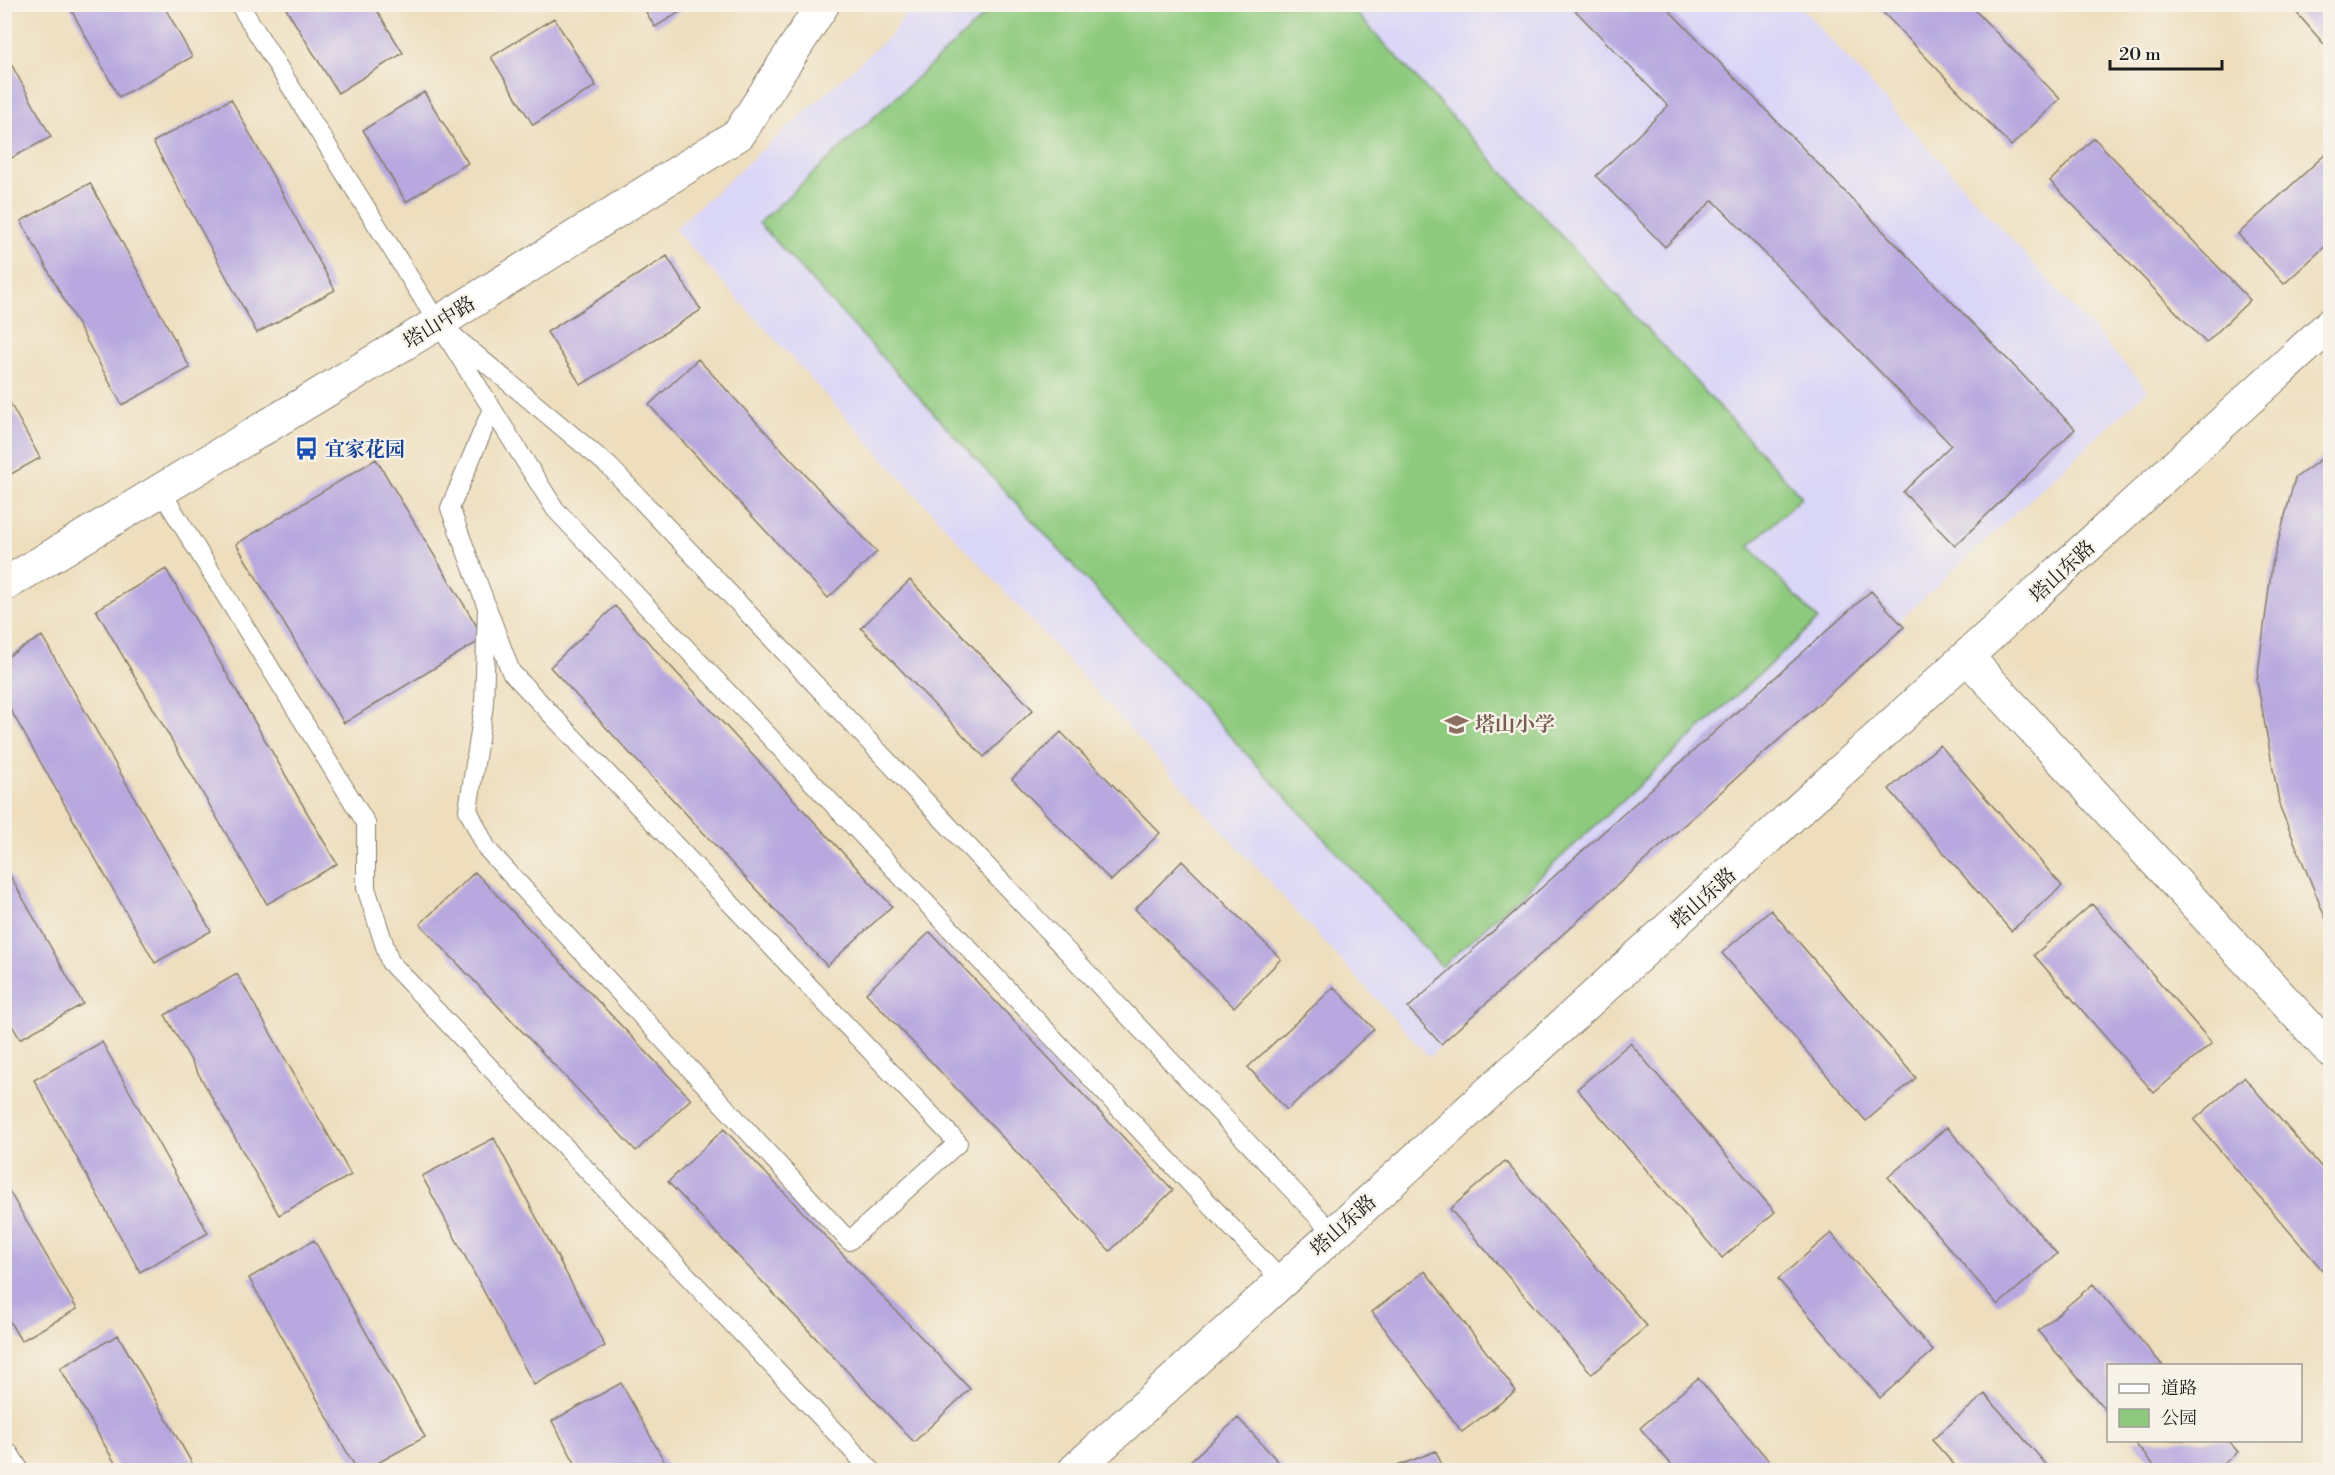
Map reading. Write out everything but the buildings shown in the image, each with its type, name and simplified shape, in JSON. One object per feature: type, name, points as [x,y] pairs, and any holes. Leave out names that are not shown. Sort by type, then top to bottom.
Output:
[{"type":"street","name":"塔山中路","points":[[4,585],[438,323],[739,134],[815,8]]},
{"type":"street","name":"塔山东路","points":[[1075,1470],[2331,325]]},
{"type":"street","points":[[1968,658],[2331,1050]]},
{"type":"street","points":[[4,1459],[11,1470]]},
{"type":"lane","points":[[239,4],[555,508],[1282,1281]]},
{"type":"lane","points":[[438,323],[610,467],[1334,1234]]},
{"type":"lane","points":[[487,606],[484,705],[468,810],[487,849],[849,1241],[958,1143],[512,672],[450,508],[492,409]]},
{"type":"lane","points":[[161,490],[366,822],[366,888],[390,962],[871,1470]]},
{"type":"shaded area","name":"塔山小学","points":[[911,5],[1799,5],[2148,390],[1429,1057],[674,229],[892,34]]},
{"type":"green space","name":"塔山小学","points":[[996,5],[1349,5],[1802,497],[1749,546],[1818,620],[1442,967],[759,223]]},
{"type":"place","name":"宜家花园","points":[[307,449]]},
{"type":"place","name":"塔山小学","points":[[1457,724]]}]
